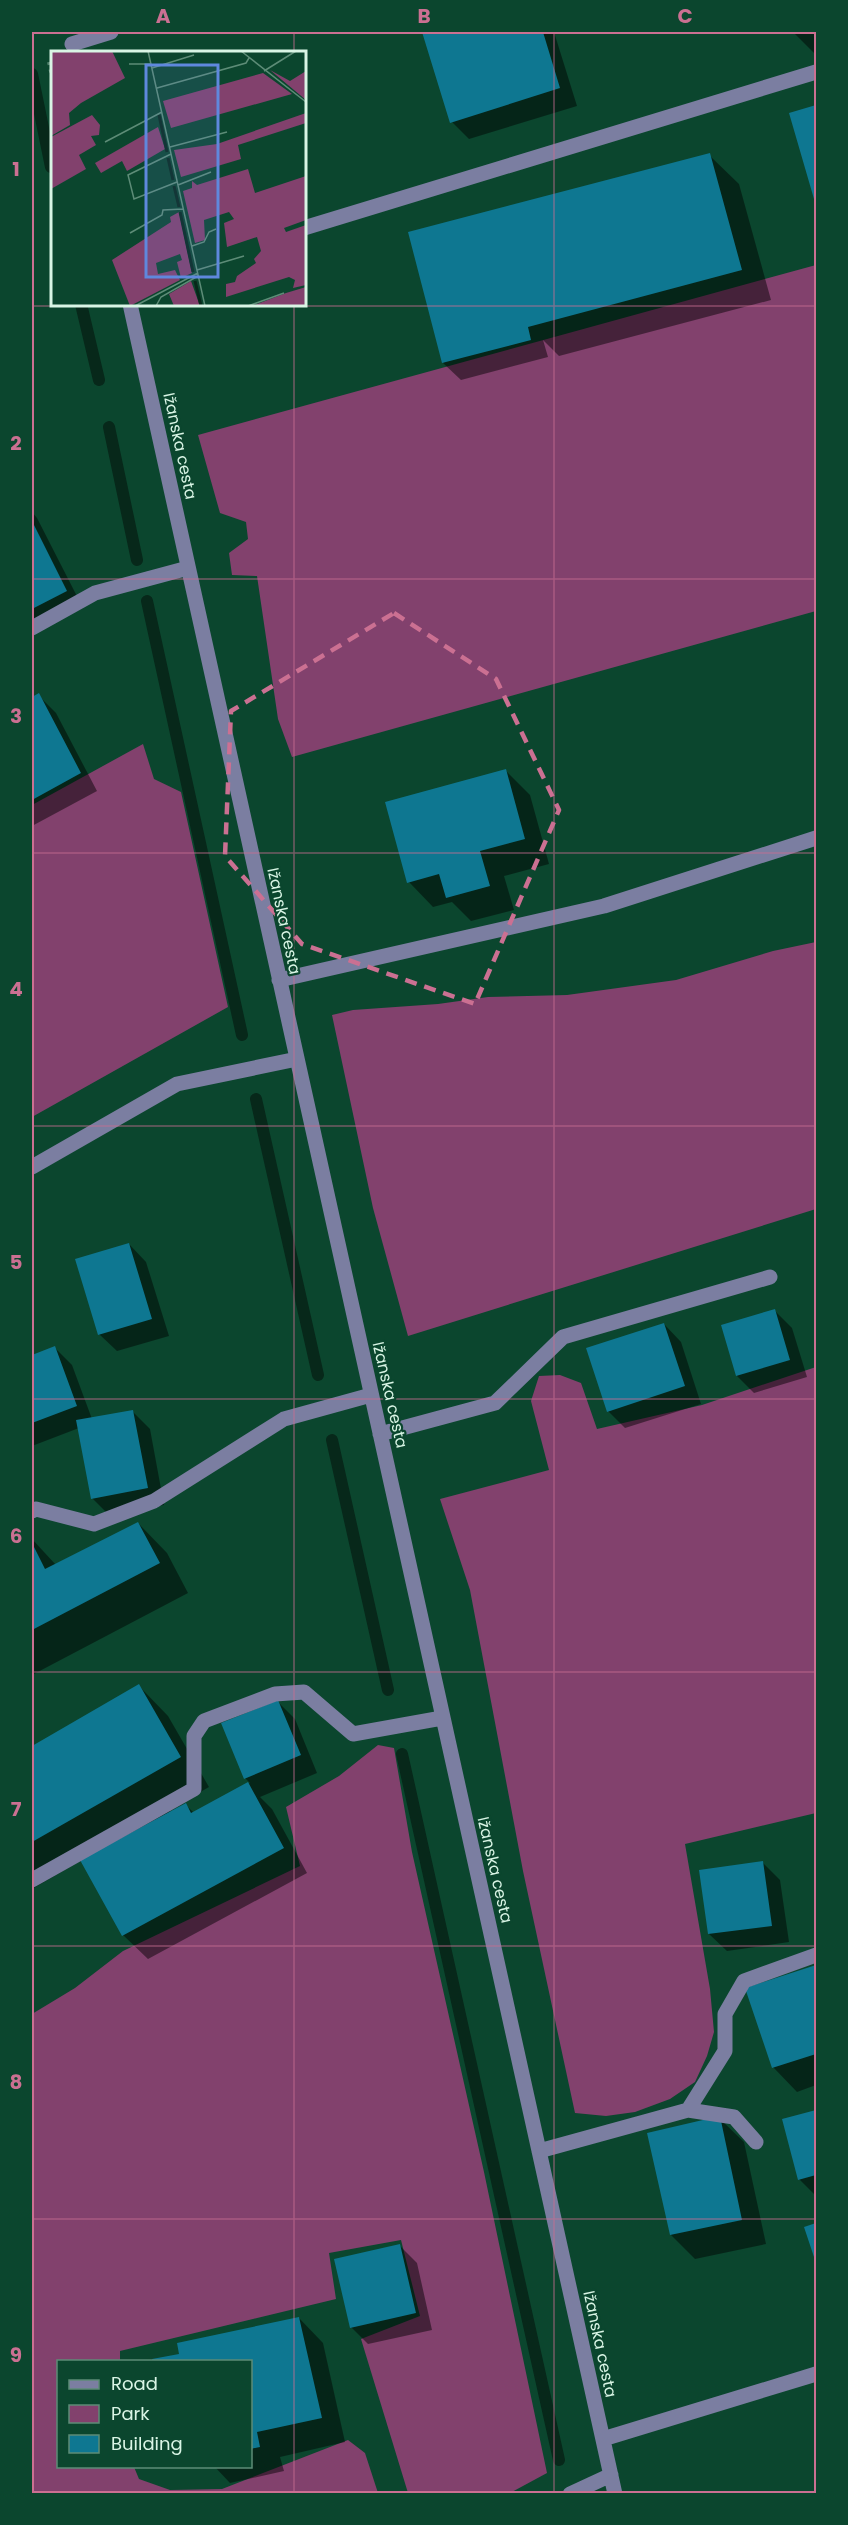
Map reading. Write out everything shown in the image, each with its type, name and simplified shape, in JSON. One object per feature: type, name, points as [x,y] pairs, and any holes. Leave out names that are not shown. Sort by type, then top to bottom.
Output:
[{"type":"street","points":[[72,43],[111,32]]},
{"type":"street","points":[[306,227],[816,72]]},
{"type":"street","name":"Ižanska cesta","points":[[130,306],[615,2493]]},
{"type":"street","points":[[32,628],[95,593],[188,568]]},
{"type":"street","points":[[279,980],[604,906],[816,838]]},
{"type":"street","points":[[32,1167],[177,1084],[297,1059]]},
{"type":"street","points":[[380,1434],[495,1403],[563,1337],[770,1277]]},
{"type":"street","points":[[32,1511],[36,1509],[94,1524],[154,1501],[284,1419],[371,1395]]},
{"type":"street","points":[[32,1880],[194,1789],[194,1736],[204,1721],[214,1717],[275,1694],[304,1692],[353,1734],[442,1718]]},
{"type":"street","points":[[688,2110],[725,2051],[725,2014],[744,1981],[816,1955]]},
{"type":"street","points":[[539,2151],[688,2110],[734,2117],[756,2142]]},
{"type":"street","points":[[603,2439],[816,2374]]},
{"type":"street","points":[[570,2493],[610,2475]]},
{"type":"highlighted area","points":[[394,613],[496,679],[559,810],[475,1004],[302,944],[225,856],[231,711]]},
{"type":"green space","points":[[816,265],[816,611],[292,757],[278,719],[257,576],[232,575],[229,553],[248,539],[246,522],[220,513],[198,435]]},
{"type":"green space","points":[[143,744],[154,779],[181,792],[228,1007],[32,1117],[32,805]]},
{"type":"green space","points":[[816,942],[816,1209],[408,1336],[373,1208],[332,1015],[353,1010],[438,1004],[488,997],[567,995],[676,980],[773,951]]},
{"type":"green space","points":[[816,1367],[816,1813],[685,1844],[710,1989],[714,2032],[707,2056],[695,2082],[670,2099],[635,2112],[606,2116],[575,2113],[523,1871],[470,1590],[440,1499],[549,1470],[531,1401],[539,1376],[560,1375],[581,1383],[597,1429],[702,1405]]},
{"type":"green space","points":[[378,1745],[394,1748],[412,1852],[484,2172],[547,2473],[510,2493],[408,2493],[361,2339],[420,2316],[401,2240],[329,2253],[336,2299],[120,2351],[120,2360],[57,2360],[57,2468],[134,2468],[139,2479],[170,2490],[222,2489],[348,2440],[365,2453],[378,2493],[32,2493],[32,2014],[75,1988],[123,1951],[300,1866],[286,1807],[339,1776]]},
{"type":"building","points":[[422,32],[543,32],[560,88],[450,123]]},
{"type":"building","points":[[816,105],[816,198],[814,199],[789,113]]},
{"type":"building","points":[[710,153],[742,270],[528,327],[531,340],[442,363],[408,232]]},
{"type":"building","points":[[32,521],[67,591],[32,609]]},
{"type":"building","points":[[39,693],[81,773],[32,800],[32,697]]},
{"type":"building","points":[[506,769],[525,839],[480,851],[490,886],[446,898],[439,874],[407,883],[385,802]]},
{"type":"building","points":[[129,1243],[152,1319],[98,1335],[75,1259]]},
{"type":"building","points":[[775,1309],[790,1360],[736,1376],[721,1325]]},
{"type":"building","points":[[664,1323],[685,1386],[607,1412],[586,1348]]},
{"type":"building","points":[[55,1346],[77,1406],[32,1423],[32,1355]]},
{"type":"building","points":[[133,1410],[148,1488],[91,1499],[76,1420]]},
{"type":"building","points":[[138,1522],[160,1563],[32,1630],[32,1543],[45,1569]]},
{"type":"building","points":[[139,1684],[181,1757],[32,1842],[32,1746]]},
{"type":"building","points":[[278,1700],[301,1755],[244,1779],[221,1723]]},
{"type":"building","points":[[248,1782],[284,1848],[122,1936],[80,1860],[186,1803],[191,1813]]},
{"type":"building","points":[[763,1861],[772,1926],[708,1934],[699,1870]]},
{"type":"building","points":[[816,1965],[816,2054],[772,2068],[745,1988]]},
{"type":"building","points":[[816,2110],[816,2175],[798,2180],[782,2119]]},
{"type":"building","points":[[720,2116],[742,2220],[670,2235],[647,2133]]},
{"type":"building","points":[[816,2223],[816,2263],[804,2227]]},
{"type":"building","points":[[400,2244],[416,2313],[350,2328],[334,2259]]},
{"type":"building","points":[[299,2317],[322,2418],[257,2432],[260,2447],[252,2449],[252,2360],[152,2360],[179,2354],[177,2343]]},
{"type":"waterway","points":[[32,74],[51,167]]},
{"type":"waterway","points":[[81,306],[99,380]]},
{"type":"waterway","points":[[109,427],[137,560]]},
{"type":"waterway","points":[[147,601],[242,1035]]},
{"type":"waterway","points":[[256,1099],[318,1375]]},
{"type":"waterway","points":[[332,1440],[388,1690]]},
{"type":"waterway","points":[[402,1754],[559,2460]]}]
